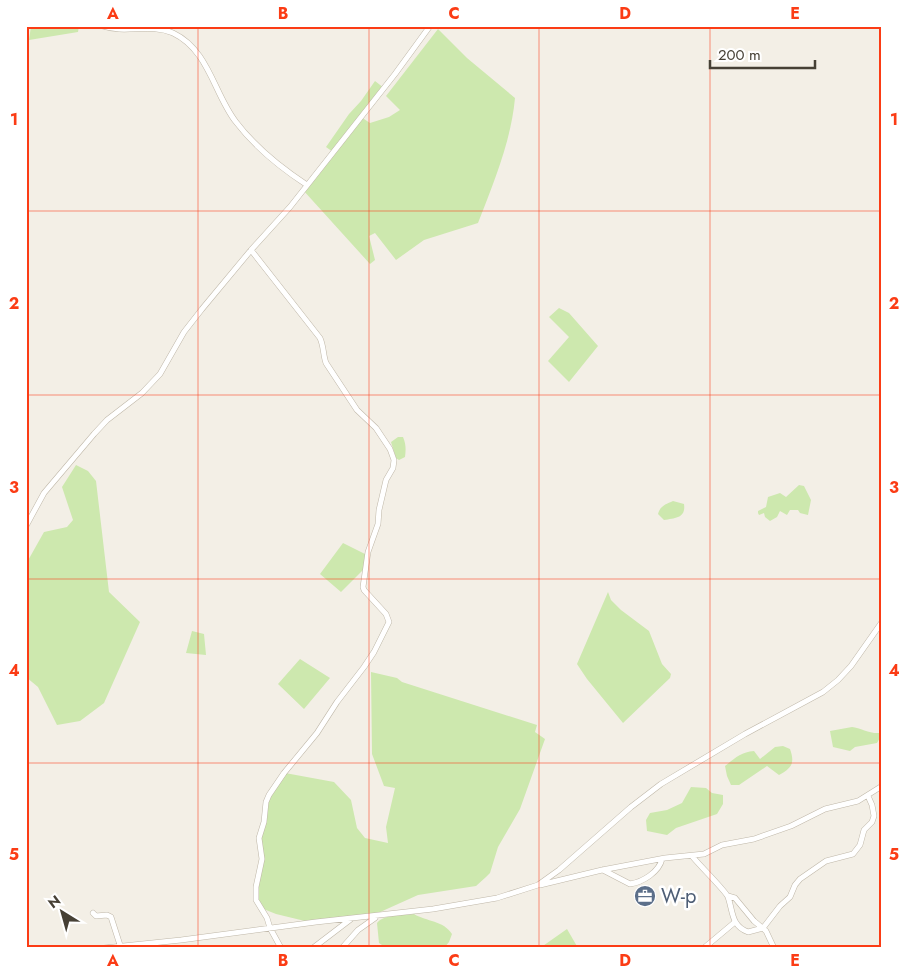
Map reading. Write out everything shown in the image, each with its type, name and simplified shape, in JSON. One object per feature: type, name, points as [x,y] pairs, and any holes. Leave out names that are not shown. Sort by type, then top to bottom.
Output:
[{"type":"street","points":[[102,26],[123,30],[156,28],[183,38],[194,47],[236,123],[266,153],[307,185]]},
{"type":"street","points":[[26,526],[44,493],[94,434],[107,420],[142,393],[160,374],[184,332],[251,250],[290,207],[395,74],[430,26]]},
{"type":"street","points":[[251,250],[320,338],[326,363],[357,410],[376,428],[390,448],[394,460],[393,468],[386,480],[379,510],[378,524],[368,552],[363,587],[386,614],[389,622],[364,667],[337,702],[317,733],[294,759],[269,795],[259,838],[262,859],[256,887],[256,900],[281,948]]},
{"type":"street","points":[[538,885],[661,784],[745,734],[823,692],[851,666],[882,622]]},
{"type":"street","points":[[104,948],[120,945],[153,945],[483,901],[538,885],[602,870],[662,859],[704,854],[722,845],[754,839],[791,826],[825,809],[858,801],[882,786]]},
{"type":"street","points":[[728,896],[730,912],[741,929],[748,932],[763,928],[780,906],[790,898],[795,885],[800,879],[826,862],[853,854],[860,845],[864,830],[872,822],[874,816],[868,796]]},
{"type":"street","points":[[692,856],[728,896],[735,898],[754,921],[763,928],[774,948]]},
{"type":"street","points":[[602,870],[626,882],[633,883],[644,879],[656,870],[661,864],[662,859]]},
{"type":"street","points":[[93,913],[96,916],[107,915],[111,918],[120,945]]},
{"type":"street","points":[[342,948],[358,930],[378,916]]},
{"type":"street","points":[[313,948],[352,919]]},
{"type":"street","points":[[704,948],[735,922]]},
{"type":"green space","points":[[31,26],[79,26],[78,32],[29,40]]},
{"type":"green space","points":[[438,29],[467,58],[515,98],[506,146],[478,223],[424,240],[396,260],[375,233],[369,236],[375,260],[370,264],[303,190],[333,152],[326,147],[375,81],[384,88],[361,117],[370,123],[389,117],[400,110],[386,96]]},
{"type":"green space","points":[[559,308],[569,313],[598,346],[569,382],[548,361],[569,337],[549,317]]},
{"type":"green space","points":[[398,437],[403,437],[406,447],[405,457],[399,460],[396,458],[391,442]]},
{"type":"green space","points":[[76,465],[88,471],[96,481],[109,592],[140,622],[104,703],[80,721],[57,725],[38,687],[26,677],[26,564],[44,532],[67,527],[73,520],[62,487]]},
{"type":"green space","points":[[799,485],[804,486],[811,500],[808,515],[800,513],[798,510],[790,510],[787,515],[780,511],[777,517],[770,521],[765,517],[764,513],[759,515],[758,511],[766,507],[768,497],[780,493],[786,497]]},
{"type":"green space","points":[[673,501],[684,504],[682,515],[664,520],[658,514],[659,511]]},
{"type":"green space","points":[[343,543],[365,554],[364,569],[341,592],[320,574]]},
{"type":"green space","points":[[608,592],[611,600],[621,610],[649,631],[662,664],[671,674],[670,678],[623,723],[577,664]]},
{"type":"green space","points":[[192,631],[204,634],[206,655],[186,653]]},
{"type":"green space","points":[[300,659],[330,678],[304,709],[278,684]]},
{"type":"green space","points":[[371,672],[397,678],[402,682],[537,725],[535,732],[545,739],[520,809],[498,847],[490,873],[476,886],[418,895],[378,913],[309,922],[276,914],[261,908],[256,899],[263,859],[260,845],[266,802],[285,773],[334,782],[351,800],[357,828],[365,838],[388,843],[386,827],[395,788],[384,786],[372,754]]},
{"type":"green space","points":[[852,727],[879,733],[881,736],[877,743],[855,747],[850,751],[833,747],[830,731]]},
{"type":"green space","points":[[783,746],[790,749],[792,758],[791,765],[787,770],[779,775],[767,766],[739,785],[731,785],[725,766],[735,758],[754,751],[760,759],[775,747]]},
{"type":"green space","points":[[691,787],[706,788],[712,793],[723,795],[723,804],[717,814],[676,828],[667,835],[647,831],[646,820],[650,813],[667,810],[682,803]]},
{"type":"green space","points":[[414,914],[448,929],[452,934],[444,948],[396,948],[394,945],[382,945],[379,943],[377,923],[380,920],[394,916]]},
{"type":"green space","points":[[567,929],[578,948],[540,948]]},
{"type":"place","name":"W-p","points":[[645,896]]}]
